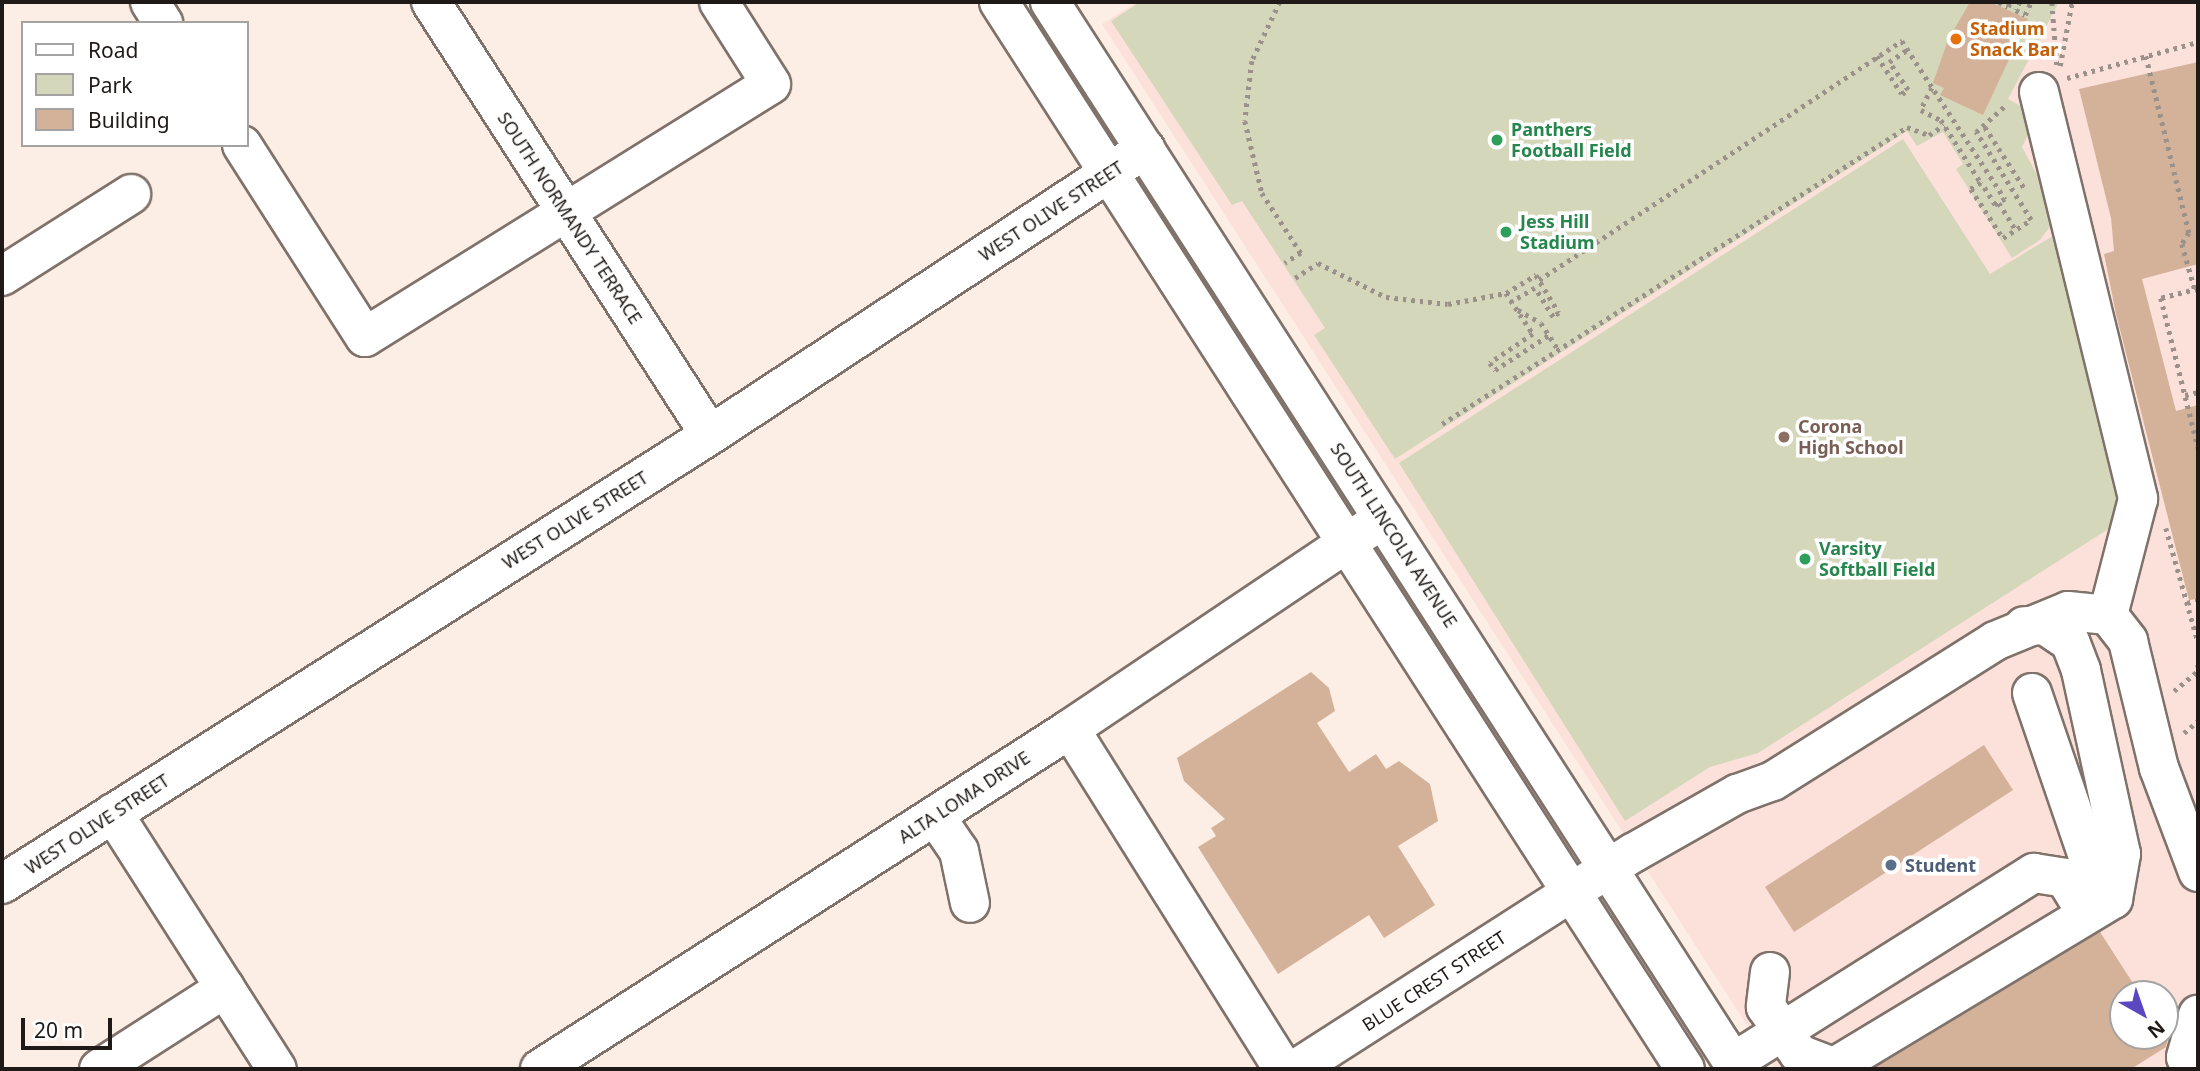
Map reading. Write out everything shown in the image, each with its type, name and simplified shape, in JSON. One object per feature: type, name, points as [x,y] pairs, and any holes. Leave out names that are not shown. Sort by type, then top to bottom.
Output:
[{"type":"street","points":[[150,2],[162,21]]},
{"type":"street","name":"SOUTH NORMANDY TERRACE","points":[[431,2],[709,435]]},
{"type":"street","points":[[243,147],[365,338],[771,84],[719,2]]},
{"type":"street","points":[[999,2],[1683,1069]]},
{"type":"street","name":"SOUTH LINCOLN AVENUE","points":[[1050,2],[1734,1066]]},
{"type":"street","points":[[2049,86],[2138,499],[2108,615],[2128,640],[2159,768],[2198,873]]},
{"type":"street","name":"WEST OLIVE STREET","points":[[2,884],[709,435],[1145,149]]},
{"type":"street","points":[[2,276],[131,194]]},
{"type":"street","name":"ALTA LOMA DRIVE","points":[[540,1069],[1070,729],[1383,519]]},
{"type":"street","name":"BLUE CREST STREET","points":[[1296,1069],[1609,870],[1737,794],[1773,781],[2024,626],[2068,611],[2108,615]]},
{"type":"street","points":[[1770,972],[1766,1007],[1799,1054],[1837,1068],[2100,906],[2121,854],[2081,670],[2070,642],[2045,625],[2024,626]]},
{"type":"street","points":[[2032,693],[2100,892],[2100,906]]},
{"type":"street","points":[[1070,729],[1283,1069]]},
{"type":"street","points":[[113,813],[277,1069]]},
{"type":"street","points":[[935,816],[959,851],[970,903]]},
{"type":"street","points":[[1734,1066],[1783,1030],[2034,873],[2065,878],[2100,906]]},
{"type":"street","points":[[99,1069],[225,988]]},
{"type":"street","points":[[2194,1069],[2186,1057],[2198,1015]]},
{"type":"path","points":[[1999,2],[2008,7],[2010,2]]},
{"type":"path","points":[[2020,2],[2016,10],[2025,15],[2031,2]]},
{"type":"path","points":[[2049,86],[2052,2]]},
{"type":"path","points":[[2049,86],[2072,2]]},
{"type":"path","points":[[1277,3],[1252,61],[1245,121],[1262,192],[1301,253],[1285,263]]},
{"type":"path","points":[[1539,280],[1902,41],[2005,199],[1995,205],[1944,125],[1922,110],[1932,88]]},
{"type":"path","points":[[2049,86],[2198,42]]},
{"type":"path","points":[[1877,56],[1902,94],[1908,90],[1889,62],[1907,50]]},
{"type":"path","points":[[2146,56],[2189,233],[2182,244],[2197,289],[2161,298],[2198,448]]},
{"type":"path","points":[[1442,424],[1907,127],[1929,135],[1944,125]]},
{"type":"path","points":[[1985,127],[2021,182]]},
{"type":"path","points":[[1982,183],[1971,189],[2003,238],[2031,220],[1983,143]]},
{"type":"path","points":[[1998,203],[2016,230]]},
{"type":"path","points":[[1295,278],[1318,263],[1353,285],[1414,302],[1448,304],[1506,293],[1536,275],[1559,313],[1553,317],[1535,288],[1512,302]]},
{"type":"path","points":[[1506,293],[1533,334],[1490,363],[1494,370],[1549,335]]},
{"type":"path","points":[[1517,310],[1541,323],[1558,349]]},
{"type":"path","points":[[2185,395],[2198,392]]},
{"type":"path","points":[[2162,513],[2198,642]]},
{"type":"path","points":[[2187,603],[2198,600]]},
{"type":"path","points":[[2173,692],[2198,668]]},
{"type":"path","points":[[2183,734],[2198,721]]},
{"type":"shaded area","name":"Corona High School","points":[[1137,2],[2198,2],[2198,1069],[1775,1069],[1102,24]]},
{"type":"green space","name":"Jess Hill Stadium","points":[[1140,2],[2059,2],[2008,99],[2037,115],[2022,147],[2053,204],[2052,224],[2040,240],[2012,258],[1956,169],[1963,164],[1943,132],[1917,146],[1907,131],[1395,459],[1314,335],[1325,328],[1242,201],[1232,205],[1111,21]]},
{"type":"green space","name":"Varsity Softball Field","points":[[1903,139],[1990,274],[2056,234],[2124,519],[1758,753],[1710,767],[1625,821],[1399,463]]},
{"type":"building","points":[[1970,2],[1990,2],[2028,19],[1983,115],[1940,95],[1944,88],[1933,83],[1948,40]]},
{"type":"building","points":[[2198,62],[2198,264],[2142,279],[2176,411],[2198,405],[2198,599],[2189,600],[2116,314],[2104,254],[2114,251],[2111,218],[2079,89]]},
{"type":"building","points":[[1311,672],[1329,688],[1335,711],[1317,723],[1349,772],[1376,754],[1386,769],[1399,761],[1430,784],[1438,821],[1398,846],[1435,905],[1384,938],[1369,915],[1278,974],[1198,847],[1216,836],[1211,828],[1225,819],[1184,781],[1177,758]]},
{"type":"building","points":[[1984,745],[2013,790],[1794,932],[1765,887]]},
{"type":"building","points":[[2100,932],[2131,980],[2109,980],[2109,1050],[2161,1050],[2131,1069],[1873,1069]]},
{"type":"place","name":"Stadium Snack Bar","points":[[1956,39]]},
{"type":"place","name":"Panthers Football Field","points":[[1497,140]]},
{"type":"place","name":"Jess Hill Stadium","points":[[1506,232]]},
{"type":"place","name":"Corona High School","points":[[1784,437]]},
{"type":"place","name":"Varsity Softball Field","points":[[1805,559]]},
{"type":"place","name":"Student","points":[[1891,865]]}]
